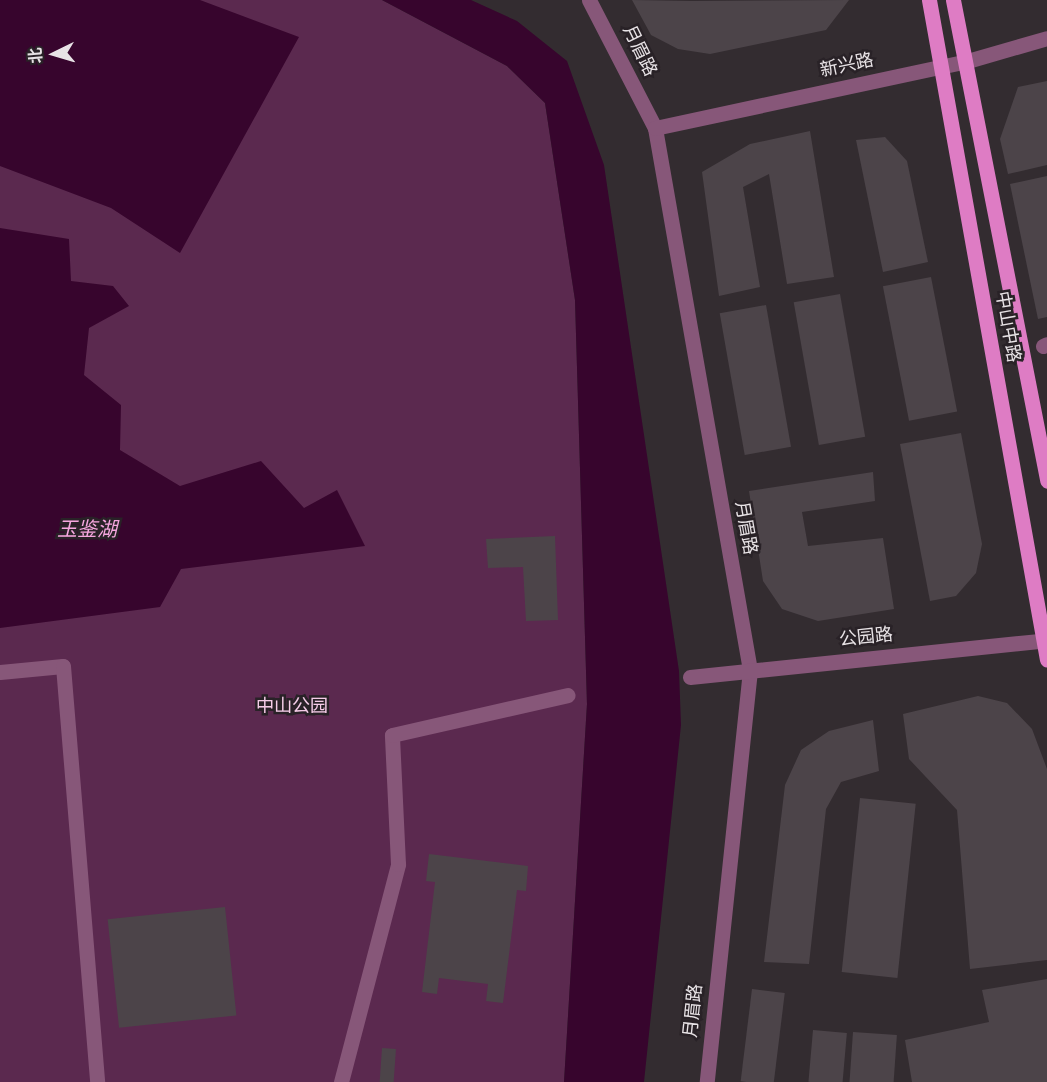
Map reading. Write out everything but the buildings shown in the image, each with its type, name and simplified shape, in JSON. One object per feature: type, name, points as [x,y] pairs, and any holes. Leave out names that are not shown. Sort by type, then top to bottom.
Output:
[{"type":"main road","name":"中山中路","points":[[929,0],[1047,660]]},
{"type":"main road","name":"中山中路","points":[[953,0],[1047,481]]},
{"type":"street","name":"月眉路","points":[[589,0],[655,128],[750,670],[707,1082]]},
{"type":"street","name":"新兴路","points":[[655,128],[964,62],[1047,38]]},
{"type":"street","name":"公园路","points":[[690,677],[1045,640]]},
{"type":"street","points":[[0,672],[63,666],[97,1082]]},
{"type":"street","points":[[341,1082],[398,864],[392,735],[568,695]]},
{"type":"green space","name":"中山公园","points":[[0,0],[382,0],[507,66],[545,103],[575,300],[587,704],[564,1082],[0,1082]]},
{"type":"water","points":[[0,0],[200,0],[299,37],[180,253],[111,208],[0,166]]},
{"type":"water","points":[[382,0],[471,0],[517,21],[567,61],[604,165],[679,671],[681,725],[644,1082],[564,1082],[587,704],[575,300],[545,103],[507,66]]},
{"type":"water","name":"玉鉴湖","points":[[0,228],[69,239],[71,281],[113,286],[129,306],[89,328],[84,375],[121,405],[120,450],[180,486],[261,461],[304,508],[337,490],[365,546],[181,569],[160,607],[0,628]]}]
